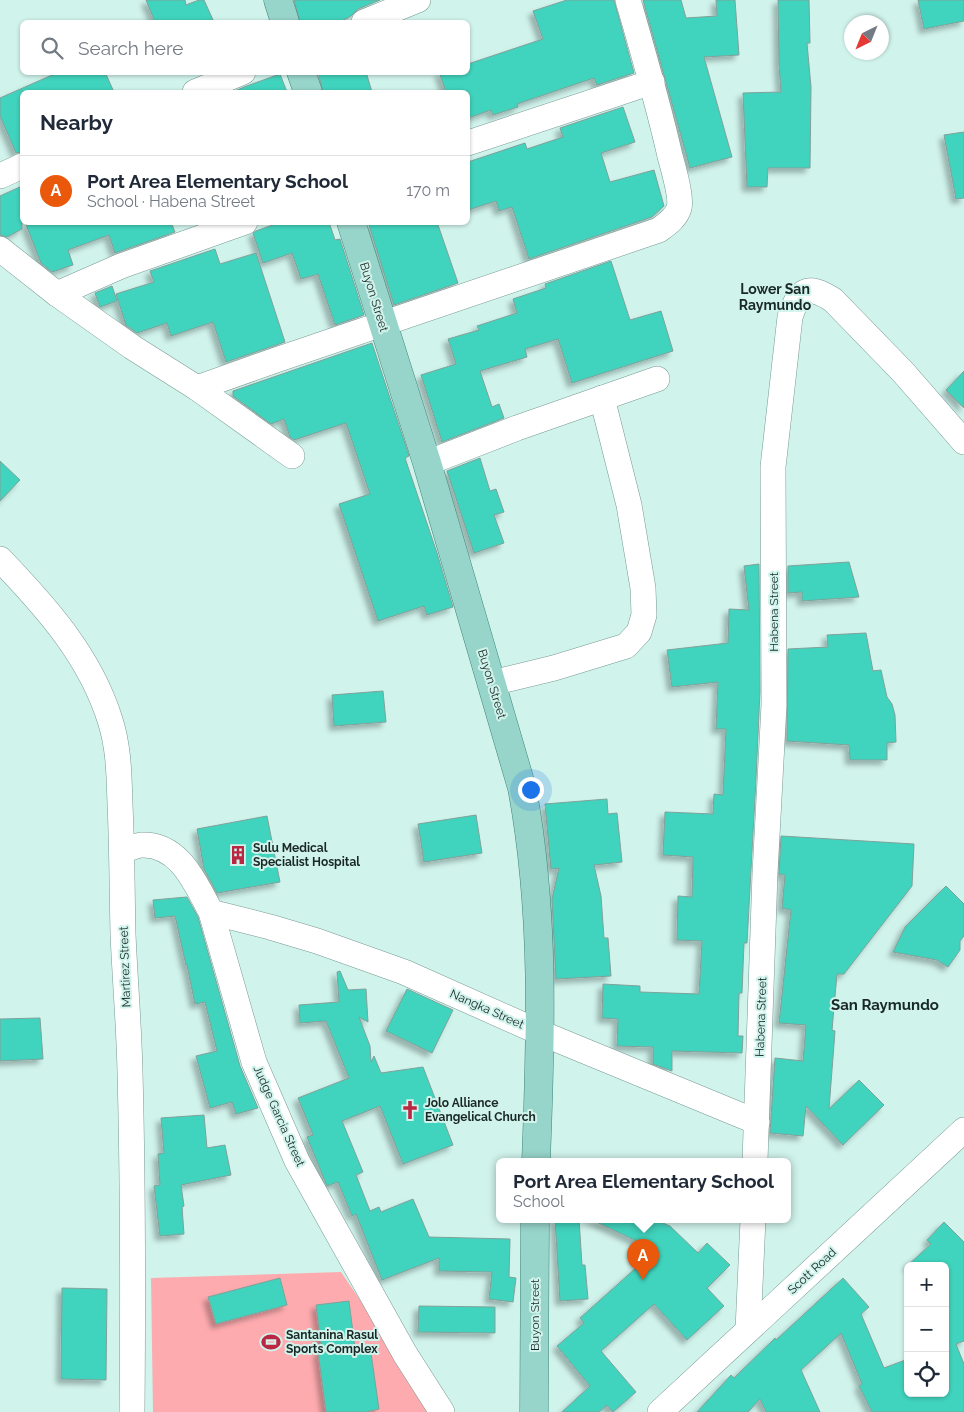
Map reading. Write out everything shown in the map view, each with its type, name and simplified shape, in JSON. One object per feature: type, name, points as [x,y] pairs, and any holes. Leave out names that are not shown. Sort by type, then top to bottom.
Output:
[{"type":"main road","points":[[278,0],[284,20]]},
{"type":"main road","points":[[302,75],[307,90]]},
{"type":"main road","name":"Buyon Street","points":[[352,225],[427,463],[522,788],[529,826],[537,915],[541,1033],[536,1158]]},
{"type":"main road","name":"Buyon Street","points":[[534,1412],[535,1223]]},
{"type":"street","points":[[369,20],[418,0]]},
{"type":"street","points":[[197,388],[659,230],[669,222],[676,215],[680,206],[675,174],[652,82],[628,0]]},
{"type":"street","points":[[199,90],[236,75]]},
{"type":"street","points":[[470,142],[652,82]]},
{"type":"street","points":[[0,176],[20,167]]},
{"type":"street","points":[[58,294],[122,266],[237,225]]},
{"type":"street","points":[[0,249],[58,294],[132,347],[197,388],[292,456]]},
{"type":"street","name":"Habena Street","points":[[755,1158],[765,873],[774,705],[773,467],[790,318],[797,300],[802,294],[810,290],[821,293],[833,300],[902,372],[964,442]]},
{"type":"street","points":[[427,463],[516,428],[657,379]]},
{"type":"street","points":[[492,683],[554,668],[626,646],[639,632],[644,615],[643,588],[629,505],[602,398]]},
{"type":"street","name":"Martirez Street","points":[[0,559],[50,615],[73,644],[89,670],[100,691],[113,728],[119,763],[123,934],[130,1071],[133,1304],[132,1412]]},
{"type":"street","name":"Judge Garcia Street","points":[[122,850],[152,846],[174,855],[186,869],[211,912],[254,1062],[297,1161],[405,1354],[442,1412]]},
{"type":"street","name":"Nangka Street","points":[[211,912],[307,938],[396,969],[541,1033],[757,1122]]},
{"type":"street","name":"Scott Road","points":[[660,1412],[964,1130]]},
{"type":"street","points":[[748,1330],[753,1223]]},
{"type":"shaded area","name":"Santanina Rasul Sports Complex","points":[[341,1272],[436,1412],[153,1412],[151,1278]]},
{"type":"building","points":[[146,0],[185,0],[186,5],[204,0],[213,20],[154,20]]},
{"type":"building","points":[[294,0],[380,0],[358,9],[344,20],[299,20]]},
{"type":"building","points":[[567,0],[614,0],[634,73],[597,85],[594,78],[517,104],[518,107],[493,115],[491,110],[470,117],[470,90],[445,90],[440,75],[470,75],[470,63],[543,39],[533,11]]},
{"type":"building","points":[[643,0],[681,0],[686,18],[717,16],[716,0],[735,0],[739,55],[704,57],[732,157],[690,168]]},
{"type":"building","points":[[778,0],[809,0],[810,43],[807,43],[811,87],[810,168],[768,168],[767,187],[747,187],[743,93],[781,92]]},
{"type":"building","points":[[918,0],[964,0],[964,21],[924,29]]},
{"type":"building","points":[[52,75],[106,75],[113,90],[20,90],[20,152],[16,153],[0,116],[0,98]]},
{"type":"building","points":[[280,75],[286,90],[237,90]]},
{"type":"building","points":[[319,75],[367,75],[371,90],[322,90]]},
{"type":"building","points":[[623,107],[635,142],[601,153],[610,182],[654,170],[664,206],[652,217],[529,259],[512,207],[499,211],[496,201],[470,209],[470,161],[525,143],[527,149],[563,137],[560,128]]},
{"type":"building","points":[[964,132],[964,198],[956,199],[944,135]]},
{"type":"building","points":[[20,187],[20,225],[22,225],[22,229],[7,237],[0,235],[0,196]]},
{"type":"building","points":[[26,225],[172,225],[175,232],[115,253],[109,235],[68,250],[73,265],[52,272],[41,263]]},
{"type":"building","points":[[273,225],[330,225],[335,240],[340,239],[364,315],[335,325],[318,274],[301,279],[292,253],[263,263],[253,233]]},
{"type":"building","points":[[369,225],[438,225],[458,283],[394,305]]},
{"type":"building","points":[[215,249],[220,264],[256,253],[285,342],[226,362],[213,322],[171,336],[167,323],[137,333],[126,325],[116,294],[154,282],[150,271]]},
{"type":"building","points":[[611,261],[630,320],[661,311],[673,351],[572,383],[558,339],[525,349],[527,357],[480,371],[492,407],[499,404],[504,418],[442,442],[421,375],[456,364],[448,339],[479,330],[477,326],[517,313],[513,299],[546,288],[545,284]]},
{"type":"building","points":[[112,286],[117,301],[100,307],[95,293]]},
{"type":"building","points":[[372,343],[409,456],[405,458],[453,607],[427,615],[424,606],[378,621],[339,504],[370,494],[346,423],[294,440],[290,437],[284,419],[271,424],[233,396],[233,391]]},
{"type":"building","points":[[964,371],[964,408],[946,390]]},
{"type":"building","points":[[480,458],[490,491],[496,489],[504,512],[494,515],[504,543],[474,553],[447,471]]},
{"type":"building","points":[[0,461],[20,480],[0,501]]},
{"type":"building","points":[[849,562],[859,597],[802,601],[802,592],[788,593],[788,566]]},
{"type":"building","points":[[759,564],[760,691],[747,943],[744,943],[742,993],[739,993],[738,1036],[743,1036],[742,1053],[672,1051],[672,1071],[653,1064],[653,1047],[617,1046],[618,1019],[602,1018],[603,984],[640,986],[640,992],[699,994],[702,941],[677,940],[678,896],[692,897],[693,857],[663,855],[665,812],[713,814],[714,794],[723,795],[726,729],[716,729],[718,682],[672,687],[667,650],[728,643],[729,609],[749,610],[744,566]]},
{"type":"building","points":[[866,633],[873,671],[881,670],[887,697],[892,704],[895,715],[896,742],[887,743],[887,760],[850,760],[849,745],[787,741],[788,649],[828,647],[827,635]]},
{"type":"building","points":[[383,691],[386,722],[334,726],[332,695]]},
{"type":"building","points":[[607,799],[608,814],[617,813],[622,862],[594,865],[601,896],[604,938],[608,938],[611,976],[556,979],[552,899],[559,868],[551,869],[545,804]]},
{"type":"building","points":[[476,815],[482,853],[424,862],[418,824]]},
{"type":"building","name":"Sulu Medical Specialist Hospital","points":[[267,816],[280,882],[217,893],[204,869],[197,829]]},
{"type":"building","points":[[781,836],[914,844],[912,886],[844,974],[837,974],[832,1030],[835,1031],[829,1109],[859,1080],[884,1105],[843,1145],[806,1106],[803,1136],[770,1133],[775,1058],[803,1061],[806,1025],[779,1023],[791,910],[782,908],[785,875],[779,874]]},
{"type":"building","points":[[946,886],[964,904],[964,936],[960,941],[960,950],[948,967],[937,960],[893,952],[905,927]]},
{"type":"building","points":[[187,897],[198,917],[240,1066],[258,1108],[236,1114],[232,1102],[210,1108],[196,1056],[217,1051],[205,1002],[195,1004],[175,916],[155,918],[153,900]]},
{"type":"building","points":[[340,971],[348,990],[366,989],[368,1022],[359,1017],[370,1046],[371,1062],[374,1056],[381,1073],[423,1067],[453,1145],[403,1164],[380,1106],[342,1121],[363,1172],[356,1175],[370,1211],[379,1207],[381,1212],[413,1199],[429,1237],[510,1239],[509,1277],[516,1278],[513,1302],[489,1299],[492,1272],[439,1271],[439,1258],[382,1280],[356,1214],[352,1216],[338,1182],[327,1186],[307,1137],[313,1135],[298,1098],[349,1078],[326,1021],[300,1023],[299,1005],[339,1002],[337,972]]},
{"type":"building","points":[[407,989],[453,1010],[432,1053],[386,1031]]},
{"type":"building","points":[[40,1018],[43,1059],[0,1061],[0,1019]]},
{"type":"building","points":[[204,1115],[207,1148],[225,1145],[231,1175],[181,1185],[184,1206],[182,1207],[184,1234],[160,1236],[154,1186],[160,1185],[158,1154],[164,1153],[161,1118]]},
{"type":"building","points":[[944,1222],[964,1242],[964,1341],[956,1344],[964,1364],[964,1412],[872,1412],[859,1386],[862,1384],[841,1333],[801,1370],[820,1412],[766,1412],[760,1399],[748,1412],[697,1412],[731,1375],[734,1378],[775,1338],[776,1340],[843,1278],[869,1307],[861,1314],[884,1368],[904,1360],[904,1397],[949,1397],[949,1262],[911,1262],[931,1244],[927,1240]]},
{"type":"building","points":[[555,1223],[579,1223],[582,1265],[585,1265],[588,1299],[560,1301]]},
{"type":"building","points":[[599,1223],[663,1223],[670,1226],[698,1253],[707,1243],[730,1265],[707,1288],[724,1306],[687,1340],[654,1304],[601,1351],[636,1392],[613,1412],[607,1405],[599,1412],[562,1412],[590,1386],[557,1346],[584,1323],[580,1318],[656,1250]]},
{"type":"building","points":[[280,1278],[287,1305],[216,1324],[208,1297]]},
{"type":"building","points":[[62,1288],[107,1289],[106,1380],[61,1379]]},
{"type":"building","points":[[349,1301],[355,1348],[370,1346],[379,1409],[366,1412],[326,1412],[318,1352],[322,1352],[316,1305]]},
{"type":"building","points":[[419,1306],[495,1307],[495,1333],[418,1332]]},
{"type":"place","name":"Sulu Medical Specialist Hospital","points":[[238,855]]},
{"type":"place","name":"Jolo Alliance Evangelical Church","points":[[410,1110]]},
{"type":"place","name":"Port Area Elementary School","points":[[643,1280]]},
{"type":"place","name":"Santanina Rasul Sports Complex","points":[[271,1342]]},
{"type":"district","name":"Lower San Raymundo","points":[[775,298]]},
{"type":"district","name":"San Raymundo","points":[[885,1005]]}]
